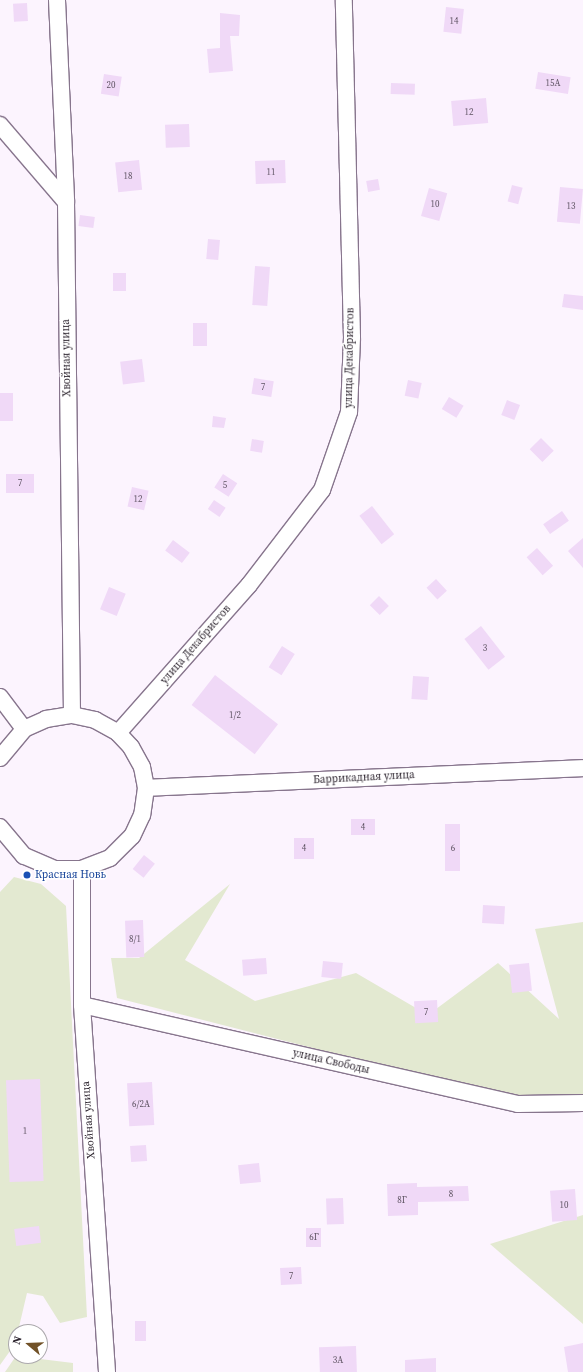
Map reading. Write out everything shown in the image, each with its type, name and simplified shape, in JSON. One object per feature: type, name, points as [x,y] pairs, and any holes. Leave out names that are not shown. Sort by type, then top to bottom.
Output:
[{"type":"street","name":"Хвойная улица","points":[[57,0],[66,202],[72,715]]},
{"type":"street","name":"улица Декабристов","points":[[118,733],[249,585],[322,490],[349,412],[352,337],[344,0]]},
{"type":"street","points":[[0,125],[66,202]]},
{"type":"street","points":[[0,697],[24,729]]},
{"type":"street","points":[[0,758],[24,729],[46,719],[72,715],[95,720],[118,733],[131,747],[142,767],[146,788],[142,815],[132,836],[110,858],[82,869],[55,869],[24,856],[0,828]]},
{"type":"street","name":"Баррикадная улица","points":[[146,788],[583,768]]},
{"type":"street","name":"Хвойная улица","points":[[82,869],[82,1005],[106,1372]]},
{"type":"street","name":"улица Свободы","points":[[82,1005],[518,1104],[583,1103]]},
{"type":"green space","points":[[14,877],[41,884],[66,906],[87,1317],[60,1323],[43,1296],[27,1293],[20,1324],[8,1324],[8,1354],[0,1365],[0,892]]},
{"type":"green space","points":[[230,884],[185,960],[255,1001],[356,973],[428,1015],[498,963],[559,1019],[535,929],[583,922],[583,1097],[512,1099],[117,998],[111,958],[139,958]]},
{"type":"green space","points":[[583,1215],[583,1324],[490,1244]]},
{"type":"green space","points":[[48,1360],[73,1363],[73,1372],[5,1372],[10,1364],[48,1364]]},
{"type":"building","points":[[27,3],[28,21],[14,22],[13,4]]},
{"type":"building","points":[[446,7],[464,9],[461,34],[443,32]]},
{"type":"building","points":[[220,13],[240,15],[239,36],[230,36],[233,71],[209,73],[207,49],[220,48]]},
{"type":"building","points":[[538,72],[571,77],[568,94],[535,89]]},
{"type":"building","points":[[104,74],[122,77],[119,97],[101,94]]},
{"type":"building","points":[[391,83],[415,84],[415,95],[391,94]]},
{"type":"building","points":[[486,98],[488,123],[453,126],[451,101]]},
{"type":"building","points":[[189,124],[190,147],[166,148],[165,125]]},
{"type":"building","points":[[139,160],[142,190],[118,192],[115,163]]},
{"type":"building","points":[[285,160],[286,183],[256,184],[255,161]]},
{"type":"building","points":[[378,179],[380,190],[368,192],[366,181]]},
{"type":"building","points":[[512,185],[523,188],[518,204],[508,201]]},
{"type":"building","points":[[560,187],[583,189],[580,224],[557,222]]},
{"type":"building","points":[[429,188],[447,193],[439,221],[421,216]]},
{"type":"building","points":[[80,215],[95,217],[93,228],[78,226]]},
{"type":"building","points":[[208,239],[220,240],[218,260],[206,259]]},
{"type":"building","points":[[255,266],[270,267],[267,306],[252,305]]},
{"type":"building","points":[[113,273],[126,273],[126,291],[113,291]]},
{"type":"building","points":[[564,294],[583,296],[583,310],[562,307]]},
{"type":"building","points":[[193,323],[207,323],[207,346],[193,346]]},
{"type":"building","points":[[142,359],[145,382],[123,385],[120,362]]},
{"type":"building","points":[[254,378],[274,381],[271,397],[251,394]]},
{"type":"building","points":[[408,380],[422,383],[418,399],[405,396]]},
{"type":"building","points":[[0,393],[13,393],[13,421],[0,421]]},
{"type":"building","points":[[449,397],[464,406],[456,418],[442,409]]},
{"type":"building","points":[[507,400],[520,405],[514,420],[501,415]]},
{"type":"building","points":[[213,416],[226,418],[224,428],[212,427]]},
{"type":"building","points":[[541,438],[554,451],[542,462],[530,449]]},
{"type":"building","points":[[252,439],[264,441],[262,453],[250,451]]},
{"type":"building","points":[[6,474],[34,474],[34,493],[6,493]]},
{"type":"building","points":[[223,474],[237,483],[229,497],[214,487]]},
{"type":"building","points":[[132,487],[149,491],[144,510],[128,506]]},
{"type":"building","points":[[214,500],[226,508],[219,517],[208,509]]},
{"type":"building","points":[[372,506],[394,534],[382,544],[359,516]]},
{"type":"building","points":[[562,511],[569,521],[550,534],[543,524]]},
{"type":"building","points":[[583,538],[583,568],[568,551]]},
{"type":"building","points":[[173,540],[190,553],[182,563],[165,550]]},
{"type":"building","points":[[537,548],[553,566],[543,575],[527,557]]},
{"type":"building","points":[[436,579],[447,591],[437,600],[426,588]]},
{"type":"building","points":[[109,587],[126,594],[117,616],[100,609]]},
{"type":"building","points":[[379,596],[389,606],[380,615],[370,605]]},
{"type":"building","points":[[481,626],[505,657],[488,670],[464,639]]},
{"type":"building","points":[[282,646],[295,654],[281,675],[269,667]]},
{"type":"building","points":[[215,675],[278,724],[255,754],[192,705]]},
{"type":"building","points":[[413,676],[429,677],[427,700],[411,699]]},
{"type":"building","points":[[351,819],[375,819],[375,835],[351,835]]},
{"type":"building","points":[[445,824],[460,824],[460,871],[445,871]]},
{"type":"building","points":[[294,838],[314,838],[314,859],[294,859]]},
{"type":"building","points":[[144,855],[155,864],[144,878],[133,869]]},
{"type":"building","points":[[483,905],[505,906],[504,924],[482,923]]},
{"type":"building","points":[[143,920],[144,957],[126,958],[125,921]]},
{"type":"building","points":[[266,958],[267,974],[243,976],[242,960]]},
{"type":"building","points":[[323,961],[343,963],[341,979],[321,977]]},
{"type":"building","points":[[529,963],[532,991],[512,993],[509,965]]},
{"type":"building","points":[[437,1000],[438,1022],[415,1023],[414,1001]]},
{"type":"building","points":[[40,1079],[44,1181],[10,1182],[6,1080]]},
{"type":"building","points":[[152,1082],[154,1125],[129,1126],[127,1083]]},
{"type":"building","points":[[146,1145],[147,1161],[131,1162],[130,1146]]},
{"type":"building","points":[[259,1163],[261,1182],[240,1184],[238,1165]]},
{"type":"building","points":[[417,1183],[417,1187],[468,1186],[469,1201],[418,1202],[418,1215],[388,1216],[387,1184]]},
{"type":"building","points":[[575,1189],[577,1220],[552,1222],[550,1191]]},
{"type":"building","points":[[343,1198],[344,1224],[327,1225],[326,1199]]},
{"type":"building","points":[[39,1226],[41,1243],[16,1246],[14,1229]]},
{"type":"building","points":[[306,1228],[321,1228],[321,1247],[306,1247]]},
{"type":"building","points":[[301,1267],[302,1284],[281,1285],[280,1268]]},
{"type":"building","points":[[135,1321],[146,1321],[146,1341],[135,1341]]},
{"type":"building","points":[[583,1343],[583,1372],[568,1372],[564,1347]]},
{"type":"building","points":[[356,1346],[357,1372],[320,1372],[319,1347]]},
{"type":"building","points":[[436,1358],[436,1372],[405,1372],[405,1360]]},
{"type":"place","name":"Красная Новь","points":[[27,875]]}]
